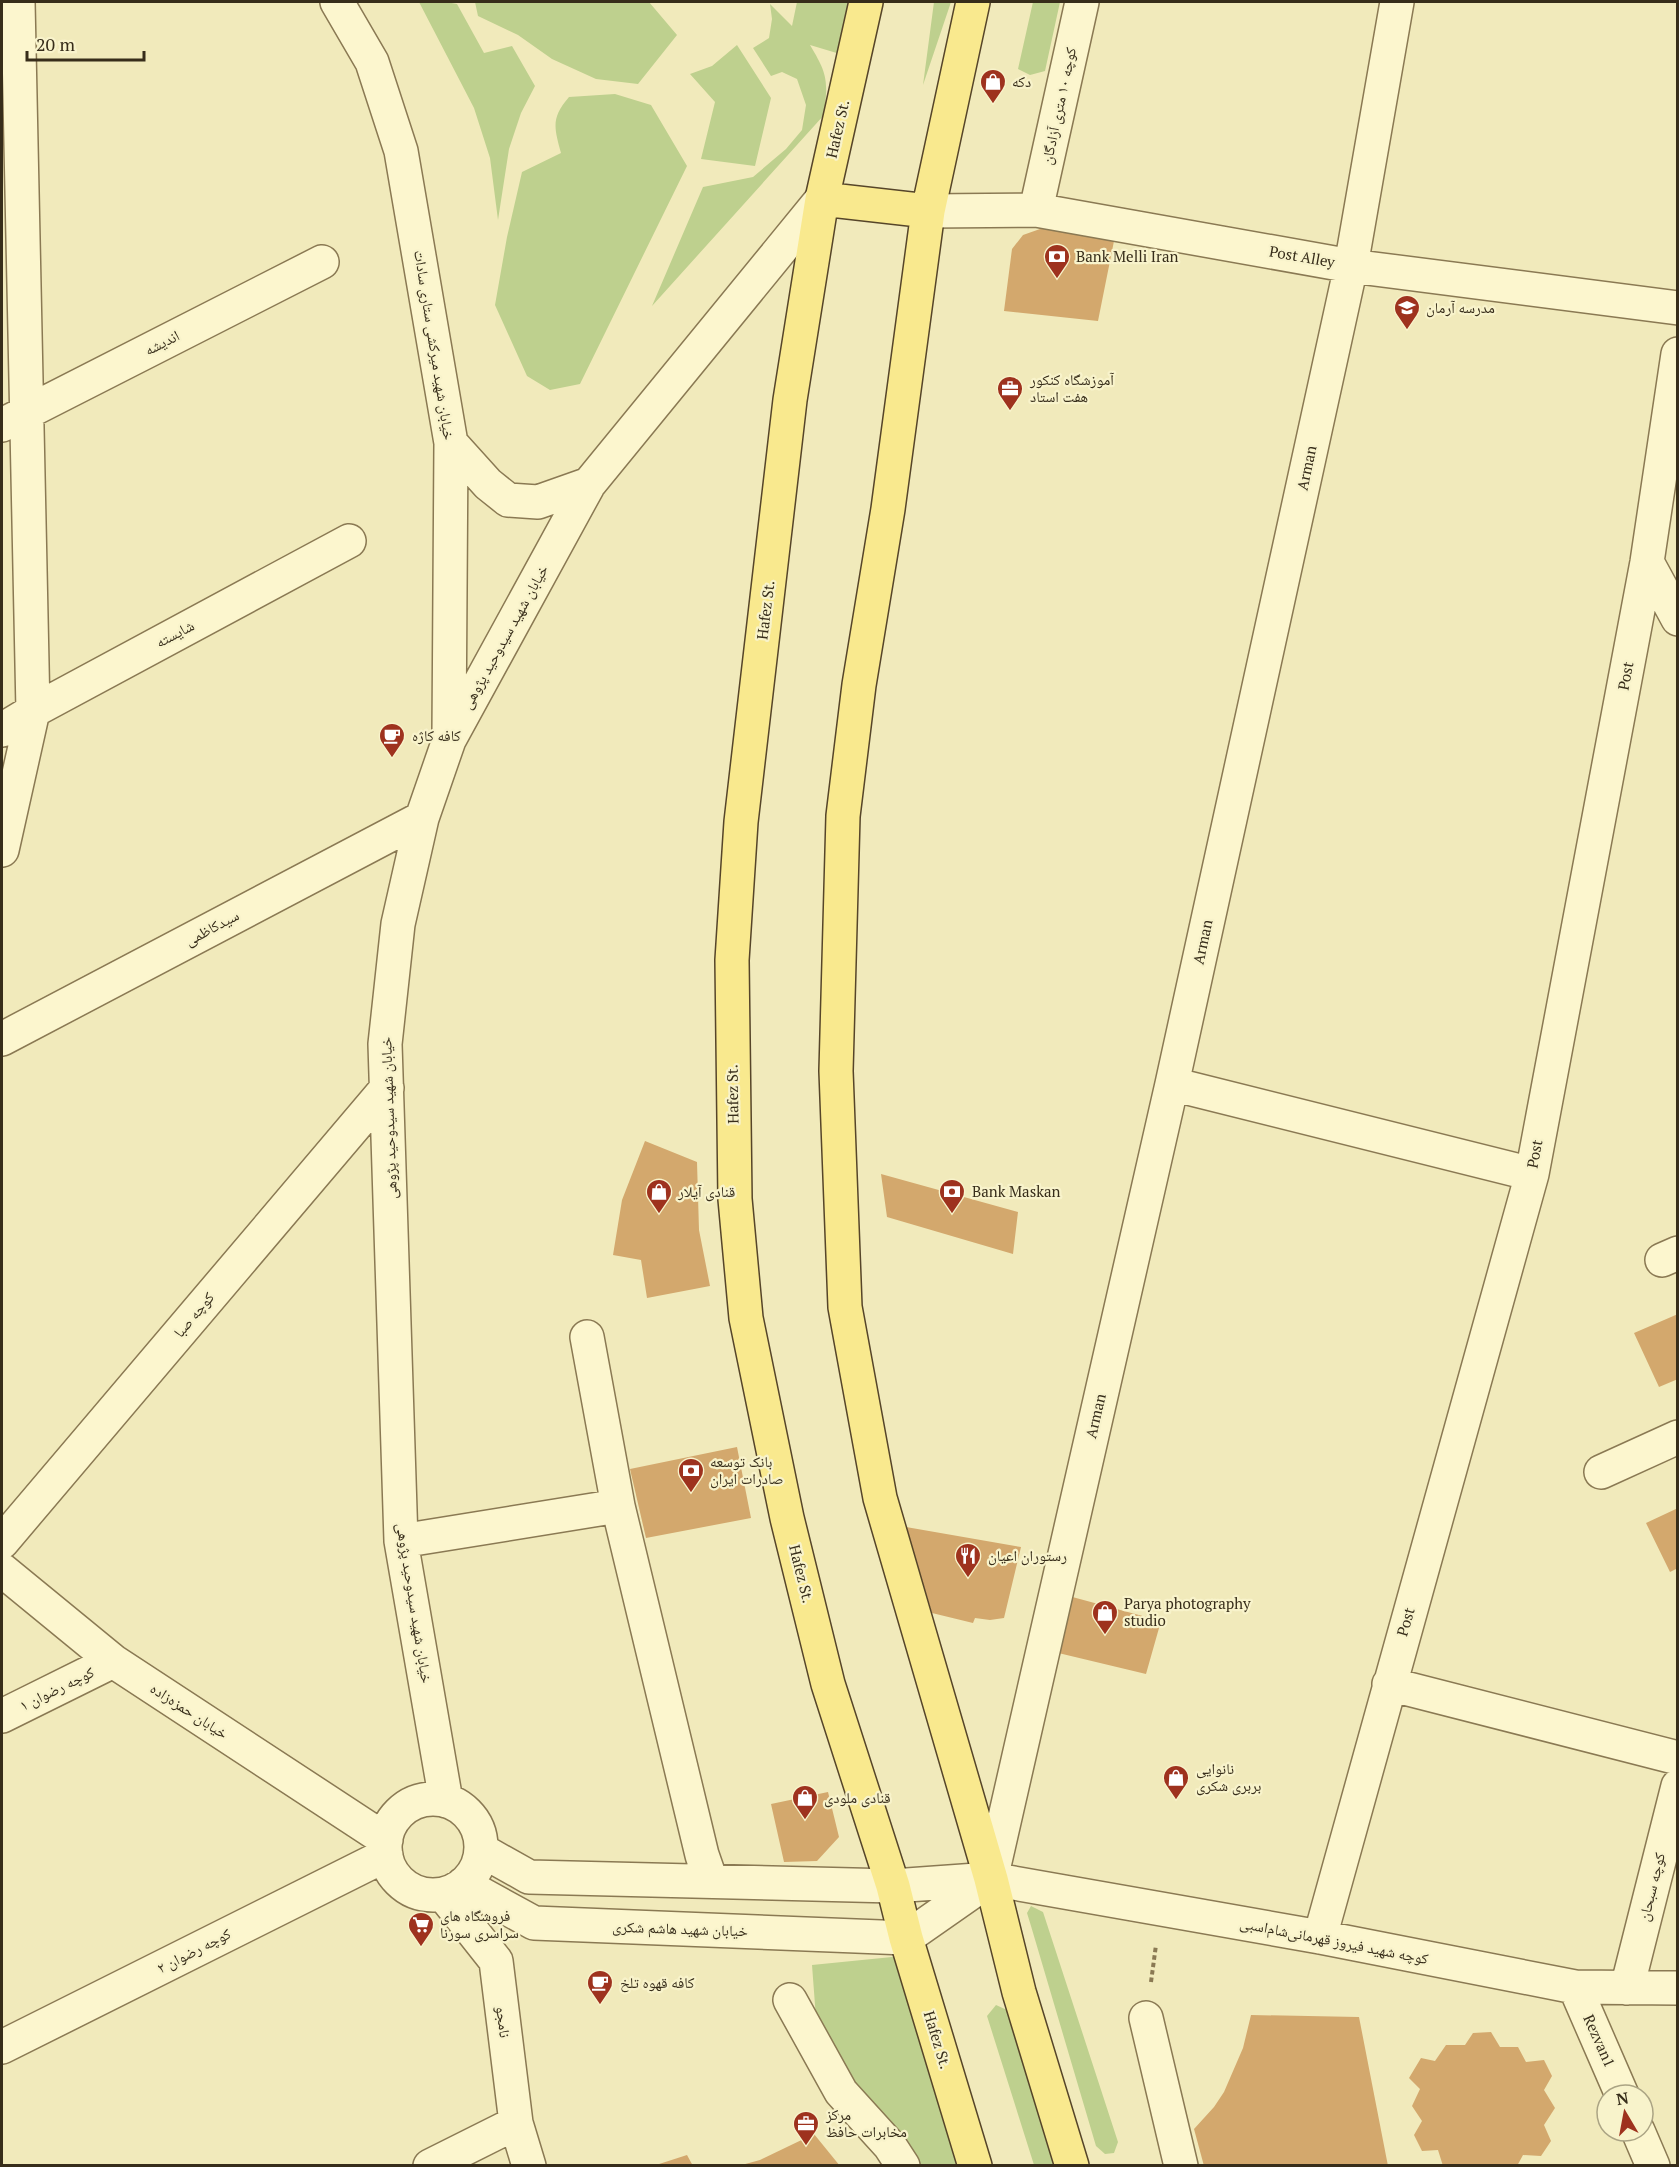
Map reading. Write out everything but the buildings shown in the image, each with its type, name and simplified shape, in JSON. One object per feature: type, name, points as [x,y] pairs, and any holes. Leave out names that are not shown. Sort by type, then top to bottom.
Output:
[{"type":"main road","name":"Hafez St.","points":[[866,2],[822,199],[790,400],[741,822],[732,960],[735,1199],[746,1318],[787,1518],[828,1684],[893,1886],[906,1938],[975,2166]]},
{"type":"main road","points":[[973,2],[928,211],[888,509],[859,685],[843,816],[836,1071],[845,1307],[880,1498],[991,1879],[1019,1992],[1072,2166]]},
{"type":"main road","points":[[822,199],[928,211]]},
{"type":"street","points":[[2,850],[33,711],[14,418],[10,114],[18,2]]},
{"type":"street","name":"خیابان شهید میرکشی ستاری سادات","points":[[337,2],[372,62],[401,152],[451,443],[449,740]]},
{"type":"street","name":"کوچه ۱۰ متری آزادگان","points":[[1035,210],[1082,2]]},
{"type":"street","name":"Arman","points":[[991,1879],[1172,1084],[1351,266],[1397,2]]},
{"type":"street","name":"خیابان شهید سیدوحید پژوهی","points":[[446,1801],[401,1541],[385,1044],[398,924],[422,818],[449,740],[589,484],[822,199]]},
{"type":"street","name":"Post Alley","points":[[928,211],[1035,210],[1351,266],[1677,308]]},
{"type":"street","name":"اندیشه","points":[[14,418],[322,262]]},
{"type":"street","name":"Post","points":[[1320,1937],[1532,1174],[1662,565],[1677,354]]},
{"type":"street","points":[[451,443],[488,484],[508,500],[538,502],[589,484]]},
{"type":"street","name":"شایسته","points":[[2,730],[33,711],[348,541]]},
{"type":"street","points":[[1662,565],[1677,619]]},
{"type":"street","name":"سیدکاظمی","points":[[2,1039],[422,818]]},
{"type":"street","points":[[1172,1084],[1532,1174]]},
{"type":"street","name":"کوچه صبا","points":[[2,1542],[387,1088]]},
{"type":"street","points":[[587,1337],[618,1506],[702,1855],[711,1881]]},
{"type":"street","points":[[1600,1472],[1677,1437]]},
{"type":"street","points":[[401,1541],[618,1506]]},
{"type":"street","name":"خیابان حمزه‌زاده","points":[[2,1570],[113,1661],[386,1847]]},
{"type":"street","name":"کوچه رضوان ۱","points":[[2,1716],[113,1661]]},
{"type":"street","points":[[1389,1684],[1677,1758]]},
{"type":"street","name":"کوچه سبحان","points":[[1627,1988],[1677,1786]]},
{"type":"street","points":[[430,1799],[446,1801],[461,1808],[472,1819],[480,1834],[481,1850],[477,1866],[453,1889],[428,1894],[413,1891],[400,1882],[391,1870],[386,1847],[391,1826],[400,1812],[414,1803],[430,1799]]},
{"type":"street","name":"کوچه رضوان ۲","points":[[2,2047],[386,1847]]},
{"type":"street","points":[[481,1850],[529,1877],[893,1886]]},
{"type":"street","points":[[906,1938],[991,1879]]},
{"type":"street","name":"کوچه شهید فیروز قهرمانی‌شام‌اسبی","points":[[893,1886],[991,1879],[1320,1937],[1575,1987],[1677,1988]]},
{"type":"street","name":"خیابان شهید هاشم شکری","points":[[453,1889],[534,1923],[906,1938]]},
{"type":"street","name":"نامجو","points":[[453,1889],[496,1960],[516,2123],[529,2166]]},
{"type":"street","name":"Rezvan1","points":[[1575,1987],[1617,2083]]},
{"type":"street","points":[[790,2000],[841,2092],[890,2146],[903,2166]]},
{"type":"street","points":[[1146,2018],[1179,2165]]},
{"type":"street","points":[[430,2166],[516,2123]]},
{"type":"street","points":[[1643,2143],[1653,2166]]},
{"type":"path","points":[[1146,2018],[1161,1909]]},
{"type":"green space","points":[[419,2],[457,4],[484,53],[512,46],[535,86],[521,113],[509,149],[498,220],[490,158],[474,108]]},
{"type":"green space","points":[[475,2],[649,2],[677,35],[638,84],[596,79],[552,59],[518,35],[478,16]]},
{"type":"green space","points":[[797,2],[853,2],[840,54],[810,45],[825,78],[824,115],[652,306],[703,187],[753,177],[786,149],[802,130],[806,105],[797,79],[782,72],[771,76],[753,48],[769,38],[772,19],[770,4],[792,26]]},
{"type":"green space","points":[[934,2],[951,2],[923,85]]},
{"type":"green space","points":[[1033,2],[1060,2],[1045,71],[1030,75],[1018,69]]},
{"type":"green space","points":[[737,45],[771,98],[755,166],[701,159],[715,102],[690,74],[712,66]]},
{"type":"green space","points":[[615,94],[651,105],[687,166],[580,384],[550,390],[527,376],[495,305],[507,237],[522,172],[561,153],[556,123],[563,104],[569,97]]},
{"type":"green space","points":[[1031,1906],[1043,1912],[1118,2142],[1114,2153],[1105,2154],[1096,2146],[1027,1913]]},
{"type":"green space","points":[[902,1956],[968,2165],[907,2165],[819,2058],[812,1965]]},
{"type":"green space","points":[[996,2005],[1007,2010],[1056,2165],[1034,2165],[987,2016]]},
{"type":"place","name":"دکه","points":[[993,105]]},
{"type":"place","name":"Bank Melli Iran","points":[[1057,280]]},
{"type":"place","name":"مدرسه آرمان","points":[[1407,331]]},
{"type":"place","name":"آموزشگاه کنکور هفت استاد","points":[[1010,412]]},
{"type":"place","name":"کافه کاژه","points":[[392,759]]},
{"type":"place","name":"قنادی آیلار","points":[[659,1215]]},
{"type":"place","name":"Bank Maskan","points":[[952,1215]]},
{"type":"place","name":"بانک توسعه صادرات ایران","points":[[691,1494]]},
{"type":"place","name":"رستوران اعیان","points":[[968,1579]]},
{"type":"place","name":"Parya photography studio","points":[[1105,1636]]},
{"type":"place","name":"نانوایی بربری شکری","points":[[1176,1801]]},
{"type":"place","name":"قنادی ملودی","points":[[805,1821]]},
{"type":"place","name":"فروشگاه های سراسری سورنا","points":[[421,1948]]},
{"type":"place","name":"کافه قهوه تلخ","points":[[600,2006]]},
{"type":"place","name":"مرکز مخابرات حافظ","points":[[806,2147]]}]
